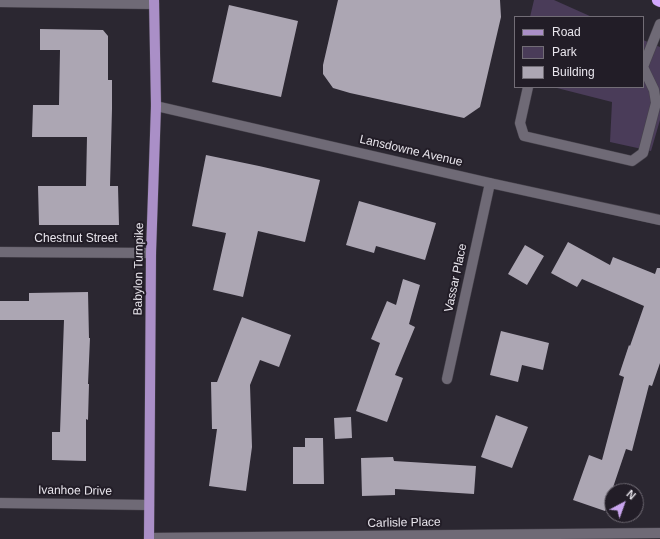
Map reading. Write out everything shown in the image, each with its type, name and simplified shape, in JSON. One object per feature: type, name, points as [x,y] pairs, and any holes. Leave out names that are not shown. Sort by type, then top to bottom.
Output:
[{"type":"main road","name":"Babylon Turnpike","points":[[148,539],[151,253],[156,106],[154,2]]},
{"type":"street","points":[[0,2],[154,2]]},
{"type":"street","points":[[644,64],[660,24]]},
{"type":"street","points":[[528,88],[520,123],[524,136],[632,161],[644,153],[656,103],[654,90],[644,69]]},
{"type":"street","name":"Lansdowne Avenue","points":[[156,106],[490,183],[660,220]]},
{"type":"street","name":"Vassar Place","points":[[447,379],[490,183]]},
{"type":"street","name":"Chestnut Street","points":[[0,252],[151,253]]},
{"type":"street","name":"Ivanhoe Drive","points":[[0,503],[149,505]]},
{"type":"street","name":"Carlisle Place","points":[[148,539],[660,533]]},
{"type":"green space","points":[[534,0],[554,0],[590,16],[530,16]]},
{"type":"green space","points":[[644,40],[660,47],[660,120],[651,151],[610,142],[612,102],[557,88],[644,88]]},
{"type":"building","points":[[338,0],[500,0],[501,17],[480,107],[464,118],[333,88],[323,74],[323,65]]},
{"type":"building","points":[[229,5],[298,21],[281,97],[212,82]]},
{"type":"building","points":[[40,29],[103,30],[108,36],[108,80],[112,80],[110,186],[118,186],[119,225],[39,225],[38,186],[86,186],[87,137],[32,137],[33,105],[59,105],[60,50],[40,50]]},
{"type":"building","points":[[206,155],[320,180],[305,242],[258,231],[243,297],[213,290],[226,233],[192,226]]},
{"type":"building","points":[[359,201],[436,223],[425,260],[376,246],[374,253],[346,245]]},
{"type":"building","points":[[568,242],[610,265],[613,257],[655,274],[657,268],[660,268],[660,363],[652,386],[649,385],[632,451],[626,449],[614,483],[604,483],[604,511],[573,500],[589,455],[602,460],[624,377],[619,375],[644,306],[582,279],[577,287],[551,273]]},
{"type":"building","points":[[525,245],[544,256],[527,285],[508,274]]},
{"type":"building","points":[[403,279],[420,285],[409,324],[415,327],[395,375],[403,378],[387,422],[356,411],[380,343],[371,339],[387,301],[396,305]]},
{"type":"building","points":[[88,292],[90,338],[88,420],[86,419],[86,461],[52,460],[52,432],[60,432],[64,320],[0,320],[0,301],[29,301],[29,293]]},
{"type":"building","points":[[242,317],[291,335],[279,367],[260,360],[250,385],[252,447],[246,491],[209,486],[217,429],[212,429],[211,382],[217,382]]},
{"type":"building","points":[[501,331],[549,343],[543,370],[522,365],[518,382],[490,375]]},
{"type":"building","points":[[496,415],[528,427],[512,468],[481,457]]},
{"type":"building","points":[[351,417],[352,438],[335,439],[334,418]]},
{"type":"building","points":[[305,438],[323,438],[324,484],[293,484],[293,447],[305,447]]},
{"type":"building","points":[[393,457],[394,461],[476,466],[474,494],[395,489],[395,495],[362,496],[361,458]]}]
